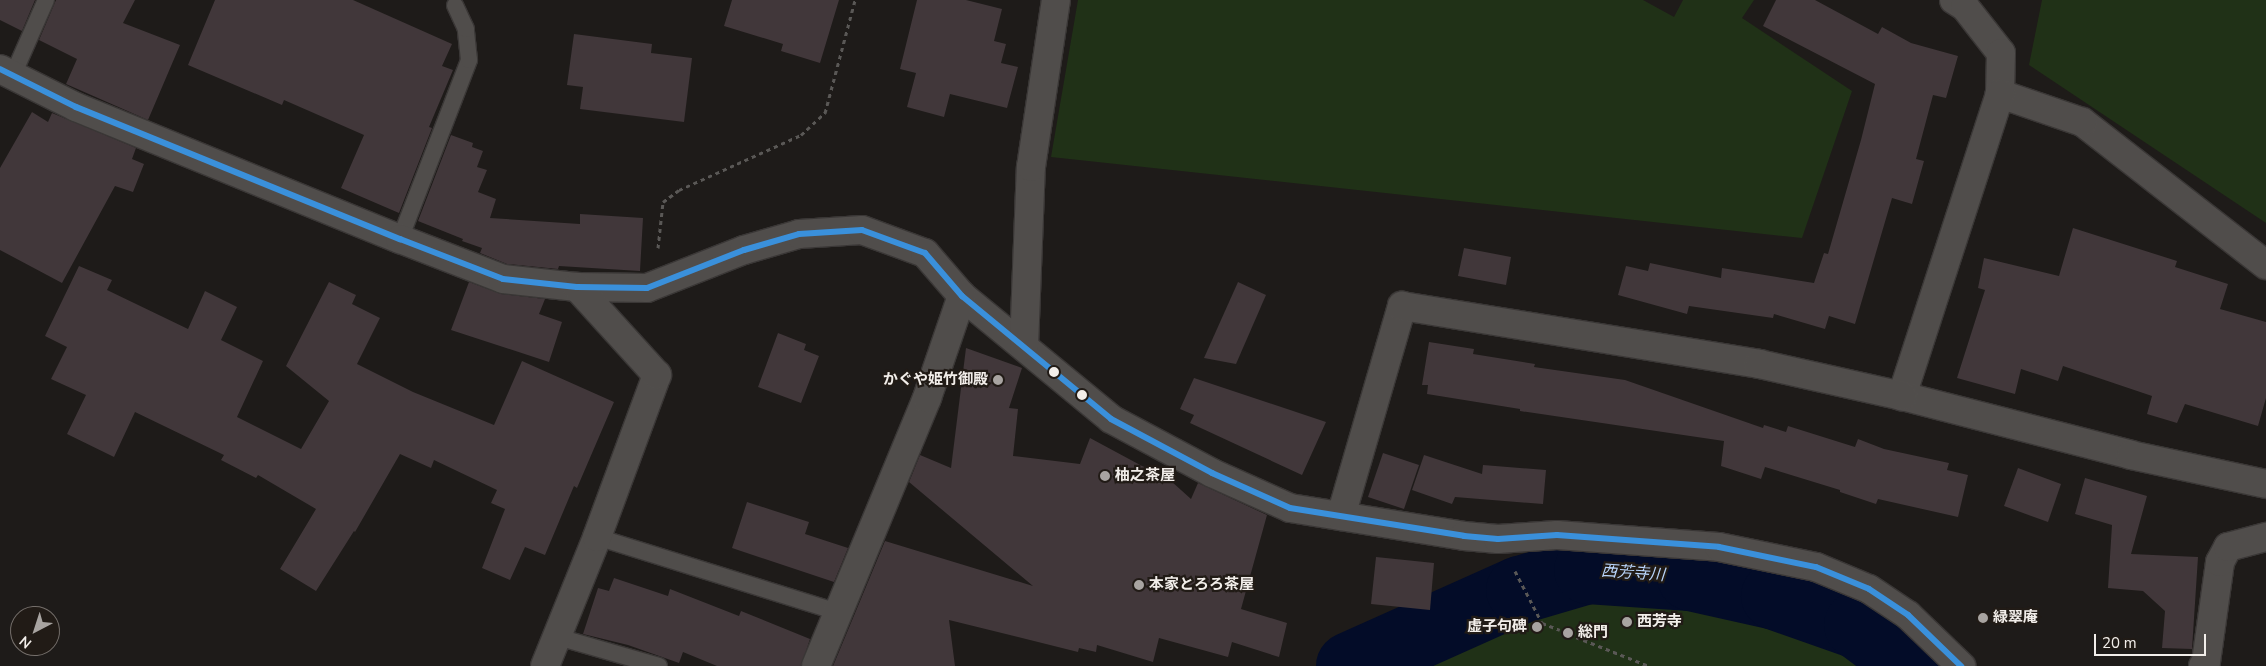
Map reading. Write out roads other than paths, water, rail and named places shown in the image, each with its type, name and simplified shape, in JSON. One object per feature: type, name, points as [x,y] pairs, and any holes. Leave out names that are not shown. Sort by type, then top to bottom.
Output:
[{"type":"street","points":[[1024,346],[1031,167],[1056,0]]},
{"type":"street","points":[[1902,396],[2000,94],[2001,53],[1965,7],[1954,0]]},
{"type":"street","points":[[7,72],[76,107],[503,279],[577,287],[647,288],[744,250],[799,234],[862,230],[925,252],[962,296],[1111,419],[1187,460],[1290,508],[1464,536],[1498,539],[1557,535],[1719,547],[1816,567],[1869,589],[1908,615],[1961,666]]},
{"type":"street","points":[[2000,94],[2082,122],[2266,265]]},
{"type":"street","points":[[545,666],[597,537],[656,375],[577,287]]},
{"type":"street","points":[[816,666],[927,398],[962,296]]},
{"type":"street","points":[[1341,516],[1402,306],[1758,364],[1902,396],[2131,454],[2266,484]]},
{"type":"street","points":[[2202,666],[2206,662],[2220,562],[2228,547],[2266,537]]},
{"type":"lane","points":[[7,72],[46,0]]},
{"type":"lane","points":[[400,239],[469,60],[466,29],[456,5]]},
{"type":"lane","points":[[597,537],[838,612]]},
{"type":"lane","points":[[558,637],[659,666]]},
{"type":"waterway","name":"西芳寺川","points":[[1350,666],[1520,590],[1588,570],[1691,577],[1775,596],[1858,625],[1913,666]]},
{"type":"place","name":"かぐや姫竹御殿","points":[[998,380]]},
{"type":"place","name":"柚之茶屋","points":[[1105,476]]},
{"type":"place","name":"本家とろろ茶屋","points":[[1139,585]]},
{"type":"place","name":"緑翠庵","points":[[1983,618]]},
{"type":"place","name":"西芳寺","points":[[1627,622]]},
{"type":"place","name":"虚子句碑","points":[[1537,627]]},
{"type":"place","name":"総門","points":[[1568,633]]}]
